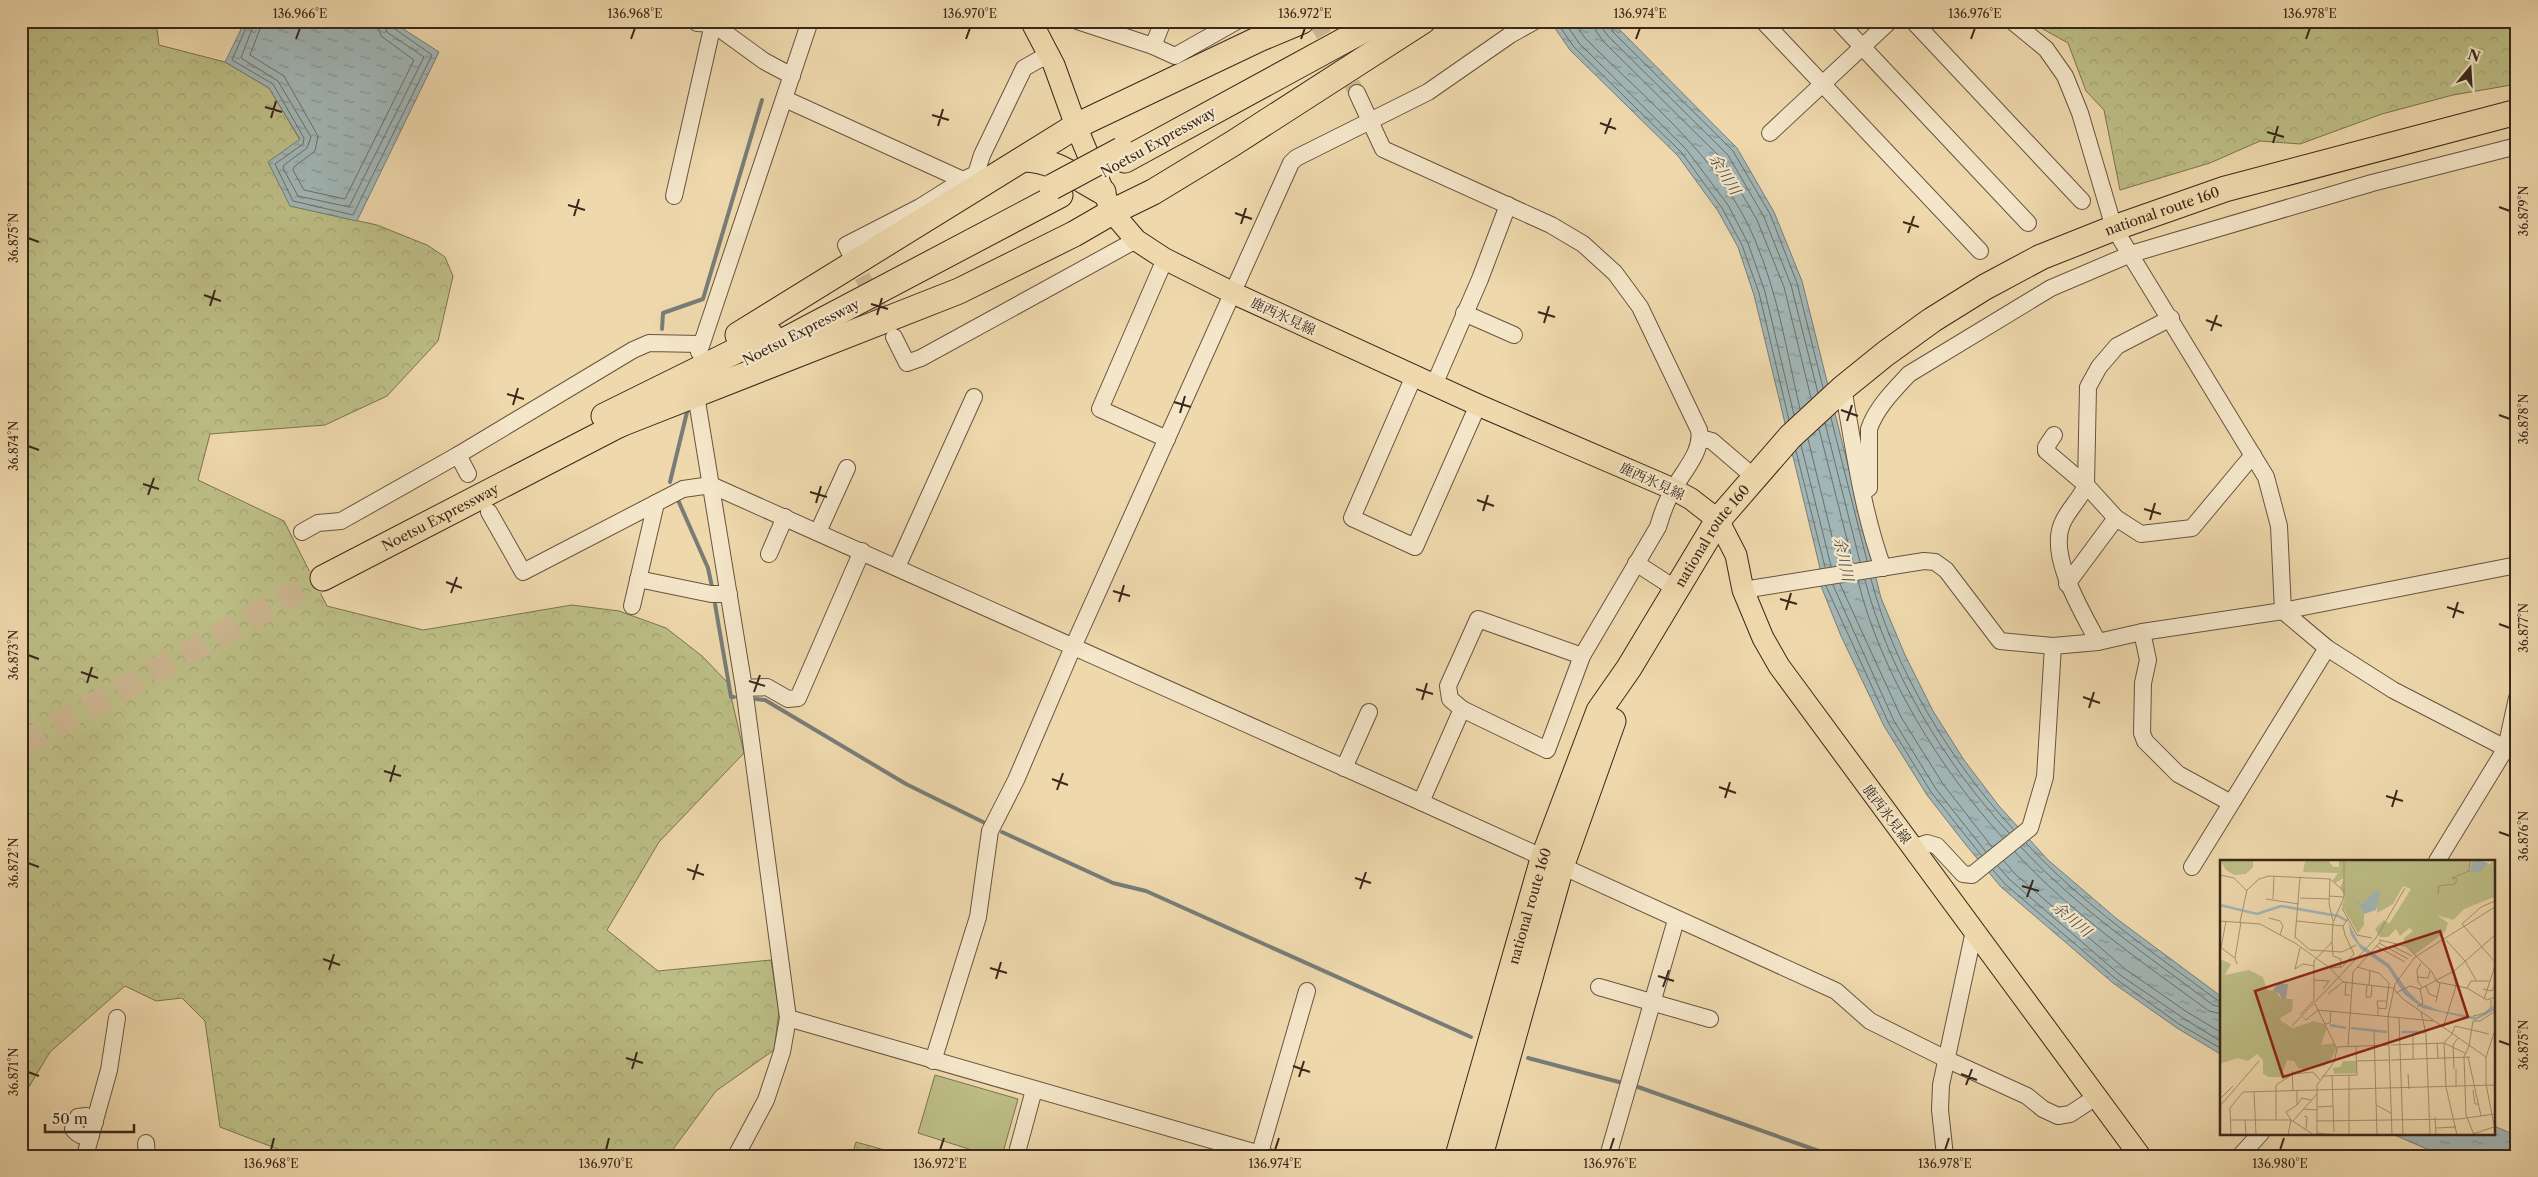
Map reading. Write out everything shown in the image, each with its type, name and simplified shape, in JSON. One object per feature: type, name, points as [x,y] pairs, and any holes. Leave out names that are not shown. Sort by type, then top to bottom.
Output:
[{"type":"highway","points":[[617,417],[1076,126],[1259,39],[1302,21]]},
{"type":"highway","name":"Noetsu Expressway","points":[[1123,155],[1353,21]]},
{"type":"highway","name":"Noetsu Expressway","points":[[320,574],[617,417],[844,311],[1056,191],[1380,21]]},
{"type":"highway","points":[[617,417],[959,291],[1074,234],[1107,202],[1153,192],[1232,144],[1423,21]]},
{"type":"highway","name":"national route 160","points":[[1458,1156],[1552,863],[1614,719],[1629,668],[1718,520],[1790,437],[1843,388],[1924,326],[1985,287],[2041,258],[2114,228],[2225,189],[2517,112]]},
{"type":"highway","points":[[1024,159],[1038,159],[1050,163],[1107,202]]},
{"type":"highway","name":"national route 160","points":[[1480,1156],[1552,863]]},
{"type":"main road","name":"鹿西氷見線","points":[[1031,21],[1049,54],[1107,202],[1136,240],[1165,259],[1233,293],[1478,405],[1673,489],[1718,520],[1736,555],[1743,590],[1763,638],[1779,666],[2140,1156]]},
{"type":"street","points":[[302,532],[318,523],[341,521],[458,455],[633,350],[649,343],[700,348],[810,21]]},
{"type":"street","points":[[1077,21],[1153,46],[1176,56],[1237,21]]},
{"type":"street","points":[[1153,46],[1163,21]]},
{"type":"street","points":[[1763,21],[1980,251]]},
{"type":"street","points":[[1838,21],[2028,223]]},
{"type":"street","points":[[1770,134],[1890,21]]},
{"type":"street","points":[[1913,21],[2082,201]]},
{"type":"street","points":[[2012,21],[2046,49],[2065,76],[2080,113],[2114,228],[2171,318],[2266,477],[2279,526],[2283,611],[2327,648],[2393,690],[2511,751]]},
{"type":"street","points":[[933,1061],[978,917],[990,831],[1016,780],[1073,647],[1291,163],[1296,158],[1428,92],[1531,22]]},
{"type":"street","points":[[697,23],[713,24],[764,61],[792,76]]},
{"type":"street","points":[[674,196],[713,24]]},
{"type":"street","points":[[851,255],[846,245],[920,207],[976,174],[982,155],[1024,68],[1049,54]]},
{"type":"street","points":[[1357,93],[1383,149],[1551,225],[1583,244],[1615,273],[1640,306],[1699,430],[1700,438],[1697,450],[1663,508],[1658,526],[1582,656],[1547,750],[1462,709],[1450,699],[1448,686],[1478,619],[1582,656]]},
{"type":"street","points":[[785,99],[963,180]]},
{"type":"street","points":[[1863,492],[1869,488],[1869,429],[1871,422],[1890,394],[1909,374],[2051,288],[2131,254],[2372,183],[2517,146]]},
{"type":"street","points":[[1434,385],[1508,205]]},
{"type":"street","points":[[894,337],[908,364],[1136,240]]},
{"type":"street","points":[[1165,259],[1100,409],[1167,439]]},
{"type":"street","points":[[1464,313],[1514,335]]},
{"type":"street","points":[[2098,642],[2067,584],[2060,552],[2061,526],[2068,512],[2081,498],[2086,485],[2088,388],[2099,366],[2117,346],[2171,318]]},
{"type":"street","points":[[1414,376],[1352,518],[1415,547],[1478,405]]},
{"type":"street","points":[[1843,388],[1863,492],[1883,568]]},
{"type":"street","points":[[898,568],[974,397]]},
{"type":"street","points":[[697,401],[744,688],[788,1018],[782,1052],[766,1100],[736,1156]]},
{"type":"street","points":[[2054,435],[2046,447],[2044,459],[2086,485],[2116,518],[2142,534],[2192,528],[2254,454]]},
{"type":"street","points":[[1700,438],[1712,441],[1754,477]]},
{"type":"street","points":[[458,455],[468,474]]},
{"type":"street","points":[[818,532],[847,468]]},
{"type":"street","points":[[489,512],[523,572],[683,489],[711,485],[785,516],[1421,802],[1676,920],[1836,991],[1870,1021],[1948,1060],[2027,1096],[2043,1109],[2058,1116],[2070,1114],[2096,1097]]},
{"type":"street","points":[[632,606],[656,503]]},
{"type":"street","points":[[769,554],[785,516]]},
{"type":"street","points":[[2067,584],[2116,518]]},
{"type":"street","points":[[744,688],[767,687],[788,699],[798,698],[862,552]]},
{"type":"street","points":[[1743,590],[1924,561],[1935,562],[1946,570],[2000,641],[2053,646],[2098,642],[2142,632],[2283,611],[2517,565]]},
{"type":"street","points":[[1636,563],[1676,589]]},
{"type":"street","points":[[638,579],[711,594],[728,594]]},
{"type":"street","points":[[2142,632],[2148,660],[2143,683],[2142,733],[2145,741],[2178,774],[2231,803]]},
{"type":"street","points":[[1912,848],[1927,842],[1937,846],[1963,874],[1972,875],[2030,828],[2045,777],[2053,646]]},
{"type":"street","points":[[2192,867],[2327,648]]},
{"type":"street","points":[[2438,860],[2511,751],[2517,698]]},
{"type":"street","points":[[1421,802],[1462,709]]},
{"type":"street","points":[[1344,768],[1369,712]]},
{"type":"street","points":[[1608,1156],[1676,920]]},
{"type":"street","points":[[1945,1156],[1940,1110],[1941,1085],[1948,1060],[1974,931]]},
{"type":"street","points":[[1599,987],[1710,1019]]},
{"type":"street","points":[[788,1018],[1262,1155],[1307,990]]},
{"type":"street","points":[[85,1156],[109,1070],[117,1018]]},
{"type":"street","points":[[1016,1156],[1034,1090]]},
{"type":"street","points":[[2240,1156],[2260,1134]]},
{"type":"green space","points":[[21,21],[156,21],[159,45],[225,62],[269,88],[300,140],[290,206],[377,225],[427,245],[445,257],[453,276],[438,341],[387,396],[325,425],[210,434],[198,480],[284,521],[327,606],[423,630],[572,605],[619,611],[666,628],[702,656],[728,683],[744,753],[659,842],[607,930],[658,971],[771,960],[779,1012],[774,1050],[716,1091],[668,1156],[399,1156],[341,1150],[328,1156],[296,1156],[220,1127],[205,1021],[182,998],[156,1001],[125,986],[50,1052],[21,1100]]},
{"type":"green space","points":[[2035,21],[2517,21],[2517,84],[2453,95],[2382,114],[2300,144],[2260,141],[2210,163],[2120,190],[2104,110],[2086,91],[2068,43],[2034,24]]},
{"type":"green space","points":[[935,1075],[1018,1099],[1002,1156],[991,1156],[918,1133]]},
{"type":"green space","points":[[856,1142],[906,1156],[852,1156]]},
{"type":"water","points":[[245,21],[391,21],[439,52],[357,221],[290,206],[268,162],[300,139],[269,88],[225,62]]},
{"type":"water","name":"余川川","points":[[1550,21],[1611,21],[1737,148],[1774,212],[1802,281],[1881,598],[1905,655],[1933,711],[1964,760],[1999,806],[2048,860],[2117,919],[2220,996],[2220,1054],[2177,1028],[2113,983],[2001,887],[1927,795],[1884,726],[1841,636],[1821,586],[1817,571],[1820,568],[1754,295],[1738,247],[1718,211],[1678,156],[1570,50]]},
{"type":"water","points":[[2496,1127],[2517,1136],[2517,1156],[2443,1156],[2392,1134],[2496,1134]]},
{"type":"waterway","points":[[662,329],[663,313],[703,299],[762,100]]},
{"type":"waterway","points":[[670,482],[688,408]]},
{"type":"waterway","points":[[678,500],[708,568],[712,587]]},
{"type":"waterway","points":[[715,604],[731,697],[734,697]]},
{"type":"waterway","points":[[756,699],[765,700],[906,784],[983,822]]},
{"type":"waterway","points":[[1002,832],[1113,883],[1146,891],[1471,1037]]},
{"type":"waterway","points":[[1528,1058],[1619,1082]]},
{"type":"waterway","points":[[1638,1087],[1833,1156]]},
{"type":"tunnel","points":[[1316,21],[1357,93]]},
{"type":"tunnel","points":[[851,255],[889,328]]},
{"type":"tunnel","points":[[21,745],[323,578]]}]
